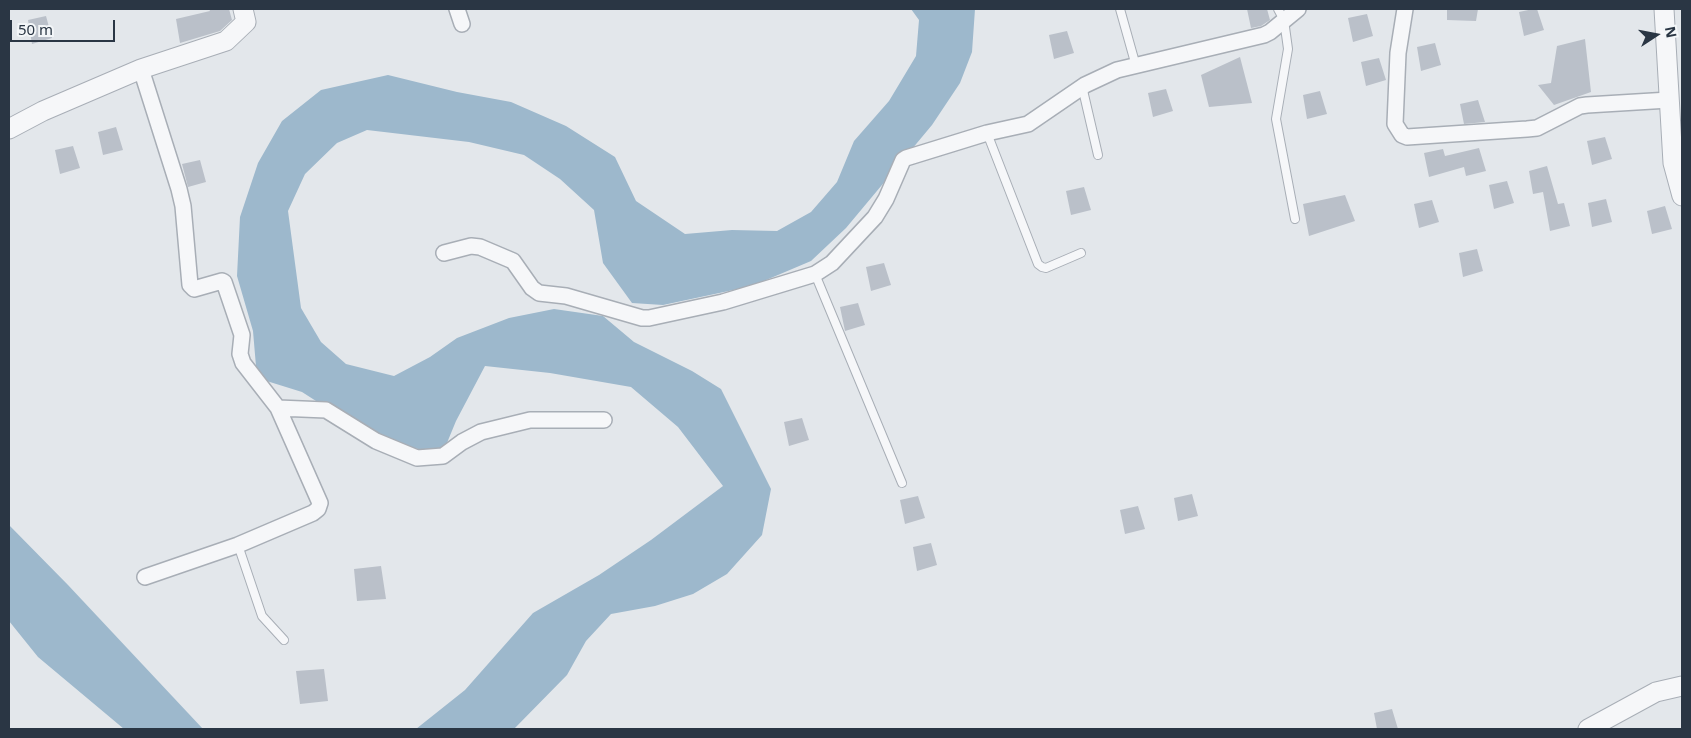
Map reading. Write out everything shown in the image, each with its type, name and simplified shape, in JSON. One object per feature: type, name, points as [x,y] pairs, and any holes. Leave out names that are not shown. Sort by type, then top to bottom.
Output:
[{"type":"street","points":[[9,129],[43,111],[141,70],[226,40],[246,22],[243,9]]},
{"type":"street","points":[[457,9],[462,24]]},
{"type":"street","points":[[444,253],[471,246],[480,247],[513,261],[532,288],[539,293],[566,296],[645,318],[723,302],[815,274],[832,263],[875,217],[886,199],[904,159],[987,133],[1028,124],[1082,86],[1100,76],[1264,35],[1270,32],[1281,15],[1298,9]]},
{"type":"street","points":[[1405,9],[1398,54],[1396,124],[1402,135],[1407,137],[1537,128],[1587,104],[1670,100]]},
{"type":"street","points":[[1664,9],[1672,163],[1682,196]]},
{"type":"street","points":[[141,70],[183,206],[190,285],[194,289],[224,282],[242,335],[240,354],[243,363],[278,408],[320,503],[318,509],[313,513],[238,545],[145,577]]},
{"type":"street","points":[[278,408],[326,410],[376,441],[417,458],[444,456],[462,442],[481,432],[530,420],[604,420]]},
{"type":"street","points":[[1588,729],[1656,692],[1682,686]]},
{"type":"lane","points":[[1120,9],[1136,66]]},
{"type":"lane","points":[[1281,15],[1288,49],[1276,119],[1296,219]]},
{"type":"lane","points":[[1082,86],[1098,155]]},
{"type":"lane","points":[[987,133],[1038,264],[1042,268],[1046,268],[1081,253]]},
{"type":"lane","points":[[815,274],[902,483]]},
{"type":"lane","points":[[238,545],[262,616],[284,640]]},
{"type":"water","points":[[911,9],[975,9],[972,52],[960,83],[932,125],[846,228],[811,261],[752,286],[663,305],[632,303],[603,263],[594,210],[560,179],[524,155],[469,142],[367,130],[337,143],[305,174],[288,211],[301,308],[321,342],[346,364],[394,376],[430,357],[457,338],[509,318],[554,309],[603,316],[634,342],[692,371],[721,389],[771,489],[762,535],[727,574],[693,594],[655,606],[611,614],[586,641],[567,675],[514,729],[416,729],[465,690],[533,613],[599,575],[651,540],[723,486],[678,427],[631,387],[550,373],[485,366],[456,421],[442,455],[374,438],[302,392],[257,378],[253,331],[237,276],[240,217],[258,163],[282,121],[321,90],[388,75],[457,92],[511,102],[566,126],[615,157],[636,201],[685,234],[732,230],[777,231],[811,212],[837,182],[854,141],[889,101],[916,56],[919,20]]},
{"type":"water","points":[[9,525],[203,729],[124,729],[38,657],[9,621]]},
{"type":"building","points":[[209,9],[229,9],[232,20],[220,31],[180,43],[176,19],[210,11]]},
{"type":"building","points":[[1247,9],[1267,9],[1270,20],[1261,26],[1251,28]]},
{"type":"building","points":[[1447,9],[1478,9],[1476,21],[1447,20]]},
{"type":"building","points":[[1537,9],[1544,30],[1524,36],[1519,12]]},
{"type":"building","points":[[1367,14],[1373,36],[1353,42],[1348,18]]},
{"type":"building","points":[[46,16],[52,38],[32,44],[28,20]]},
{"type":"building","points":[[1067,31],[1074,53],[1054,59],[1049,35]]},
{"type":"building","points":[[1585,39],[1591,92],[1554,105],[1538,85],[1551,83],[1557,46]]},
{"type":"building","points":[[1435,43],[1441,65],[1421,71],[1417,47]]},
{"type":"building","points":[[1240,57],[1252,103],[1209,107],[1201,75]]},
{"type":"building","points":[[1379,58],[1386,80],[1366,86],[1361,62]]},
{"type":"building","points":[[1166,89],[1173,111],[1153,117],[1148,93]]},
{"type":"building","points":[[1320,91],[1327,114],[1307,119],[1303,95]]},
{"type":"building","points":[[1478,100],[1485,122],[1464,124],[1460,104]]},
{"type":"building","points":[[116,127],[123,150],[103,155],[98,132]]},
{"type":"building","points":[[1605,137],[1612,159],[1592,165],[1587,141]]},
{"type":"building","points":[[73,146],[80,168],[60,174],[55,150]]},
{"type":"building","points":[[1479,148],[1486,171],[1466,176],[1464,167],[1429,177],[1424,153],[1443,149],[1445,156]]},
{"type":"building","points":[[200,160],[206,182],[188,187],[182,164]]},
{"type":"building","points":[[1547,166],[1558,204],[1564,203],[1570,226],[1550,231],[1543,192],[1533,194],[1529,171]]},
{"type":"building","points":[[1507,181],[1514,203],[1494,209],[1489,185]]},
{"type":"building","points":[[1084,187],[1091,210],[1071,215],[1066,191]]},
{"type":"building","points":[[1345,195],[1355,221],[1309,236],[1303,204]]},
{"type":"building","points":[[1606,199],[1612,222],[1592,227],[1588,203]]},
{"type":"building","points":[[1432,200],[1439,222],[1419,228],[1414,204]]},
{"type":"building","points":[[1665,206],[1672,229],[1652,234],[1647,211]]},
{"type":"building","points":[[1477,249],[1483,271],[1463,277],[1459,253]]},
{"type":"building","points":[[884,263],[891,285],[871,291],[866,267]]},
{"type":"building","points":[[858,303],[865,325],[845,331],[840,307]]},
{"type":"building","points":[[802,418],[809,440],[789,446],[784,422]]},
{"type":"building","points":[[1192,494],[1198,516],[1178,521],[1174,498]]},
{"type":"building","points":[[918,496],[925,518],[905,524],[900,500]]},
{"type":"building","points":[[1138,506],[1145,529],[1125,534],[1120,510]]},
{"type":"building","points":[[931,543],[937,565],[917,571],[913,547]]},
{"type":"building","points":[[381,566],[386,599],[357,601],[354,569]]},
{"type":"building","points":[[324,669],[328,701],[300,704],[296,671]]},
{"type":"building","points":[[1392,709],[1398,729],[1377,729],[1374,713]]}]
